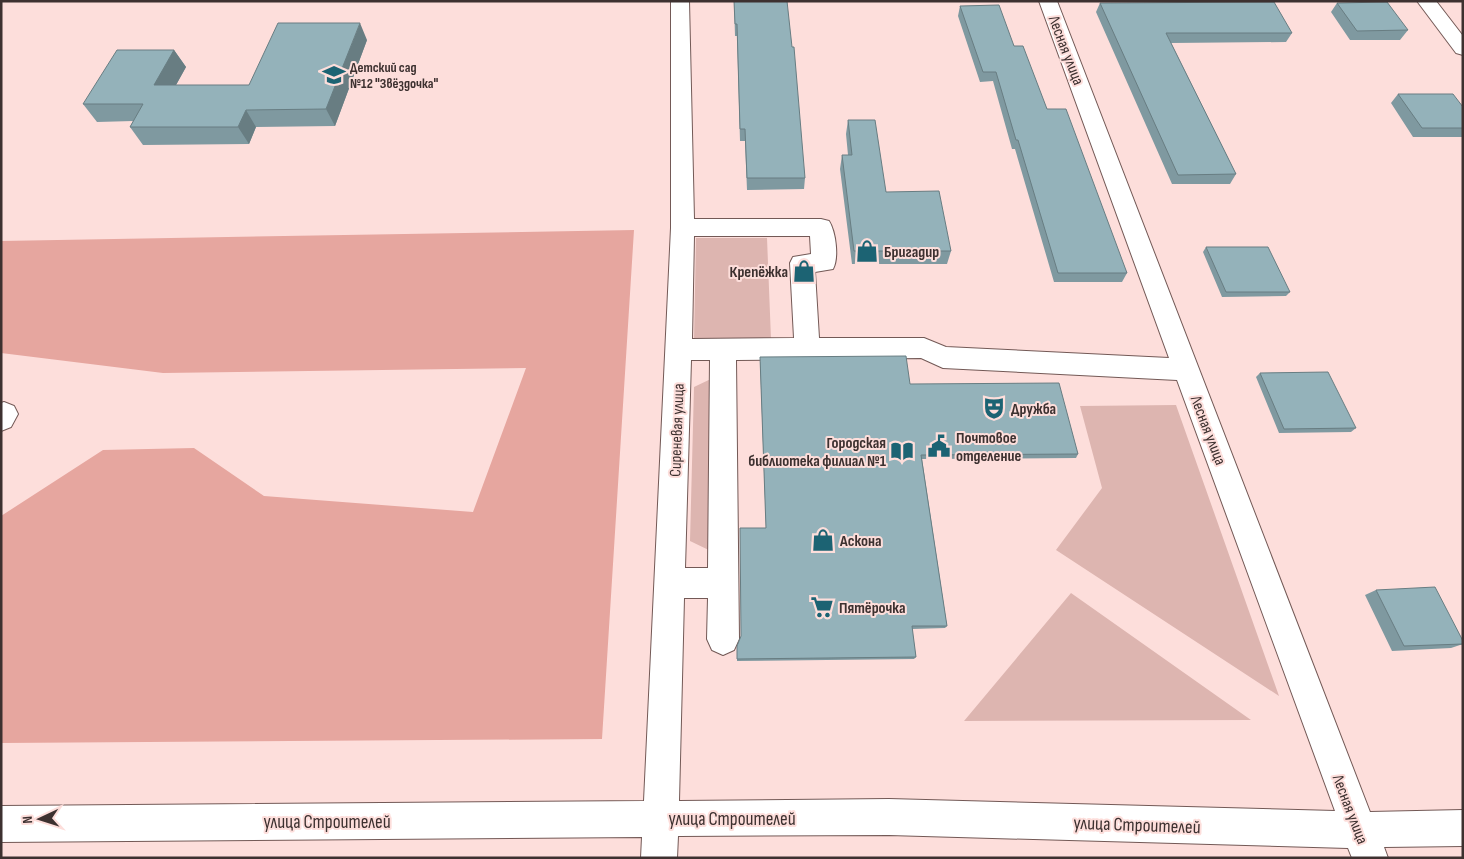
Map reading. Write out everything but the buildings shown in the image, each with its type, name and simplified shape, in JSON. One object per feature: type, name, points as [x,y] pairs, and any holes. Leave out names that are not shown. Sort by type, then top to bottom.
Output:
[{"type":"street","name":"Сиреневая улица","points":[[659,858],[683,228],[680,1]]},
{"type":"street","name":"Лесная улица","points":[[1048,1],[1365,844]]},
{"type":"street","points":[[1426,1],[1463,49]]},
{"type":"street","points":[[683,228],[821,227],[824,263],[802,263],[807,348]]},
{"type":"street","points":[[679,350],[924,348],[943,357],[1186,370]]},
{"type":"street","points":[[723,350],[723,639]]},
{"type":"street","points":[[670,583],[723,582]]},
{"type":"street","name":"улица Строителей","points":[[1,824],[888,817],[1365,844],[1463,828]]},
{"type":"shaded area","points":[[634,230],[602,739],[1,743],[1,516],[103,450],[194,448],[264,496],[473,512],[526,368],[163,373],[1,353],[1,241]]},
{"type":"shaded area","points":[[696,238],[767,238],[771,339],[694,340]]},
{"type":"shaded area","points":[[715,377],[715,553],[690,541],[694,387]]},
{"type":"shaded area","points":[[1176,405],[1279,696],[1056,550],[1102,488],[1080,406]]},
{"type":"shaded area","points":[[1071,593],[1251,720],[964,721]]},
{"type":"place","name":"Детский сад №12 \"Звёздочка\"","points":[[334,75]]},
{"type":"place","name":"Бригадир","points":[[867,251]]},
{"type":"place","name":"Крепёжка","points":[[804,271]]},
{"type":"place","name":"Дружба","points":[[994,408]]},
{"type":"place","name":"Почтовое отделение","points":[[939,446]]},
{"type":"place","name":"Городская библиотека филиал №1","points":[[902,451]]},
{"type":"place","name":"Аскона","points":[[823,540]]},
{"type":"place","name":"Пятёрочка","points":[[822,607]]}]
